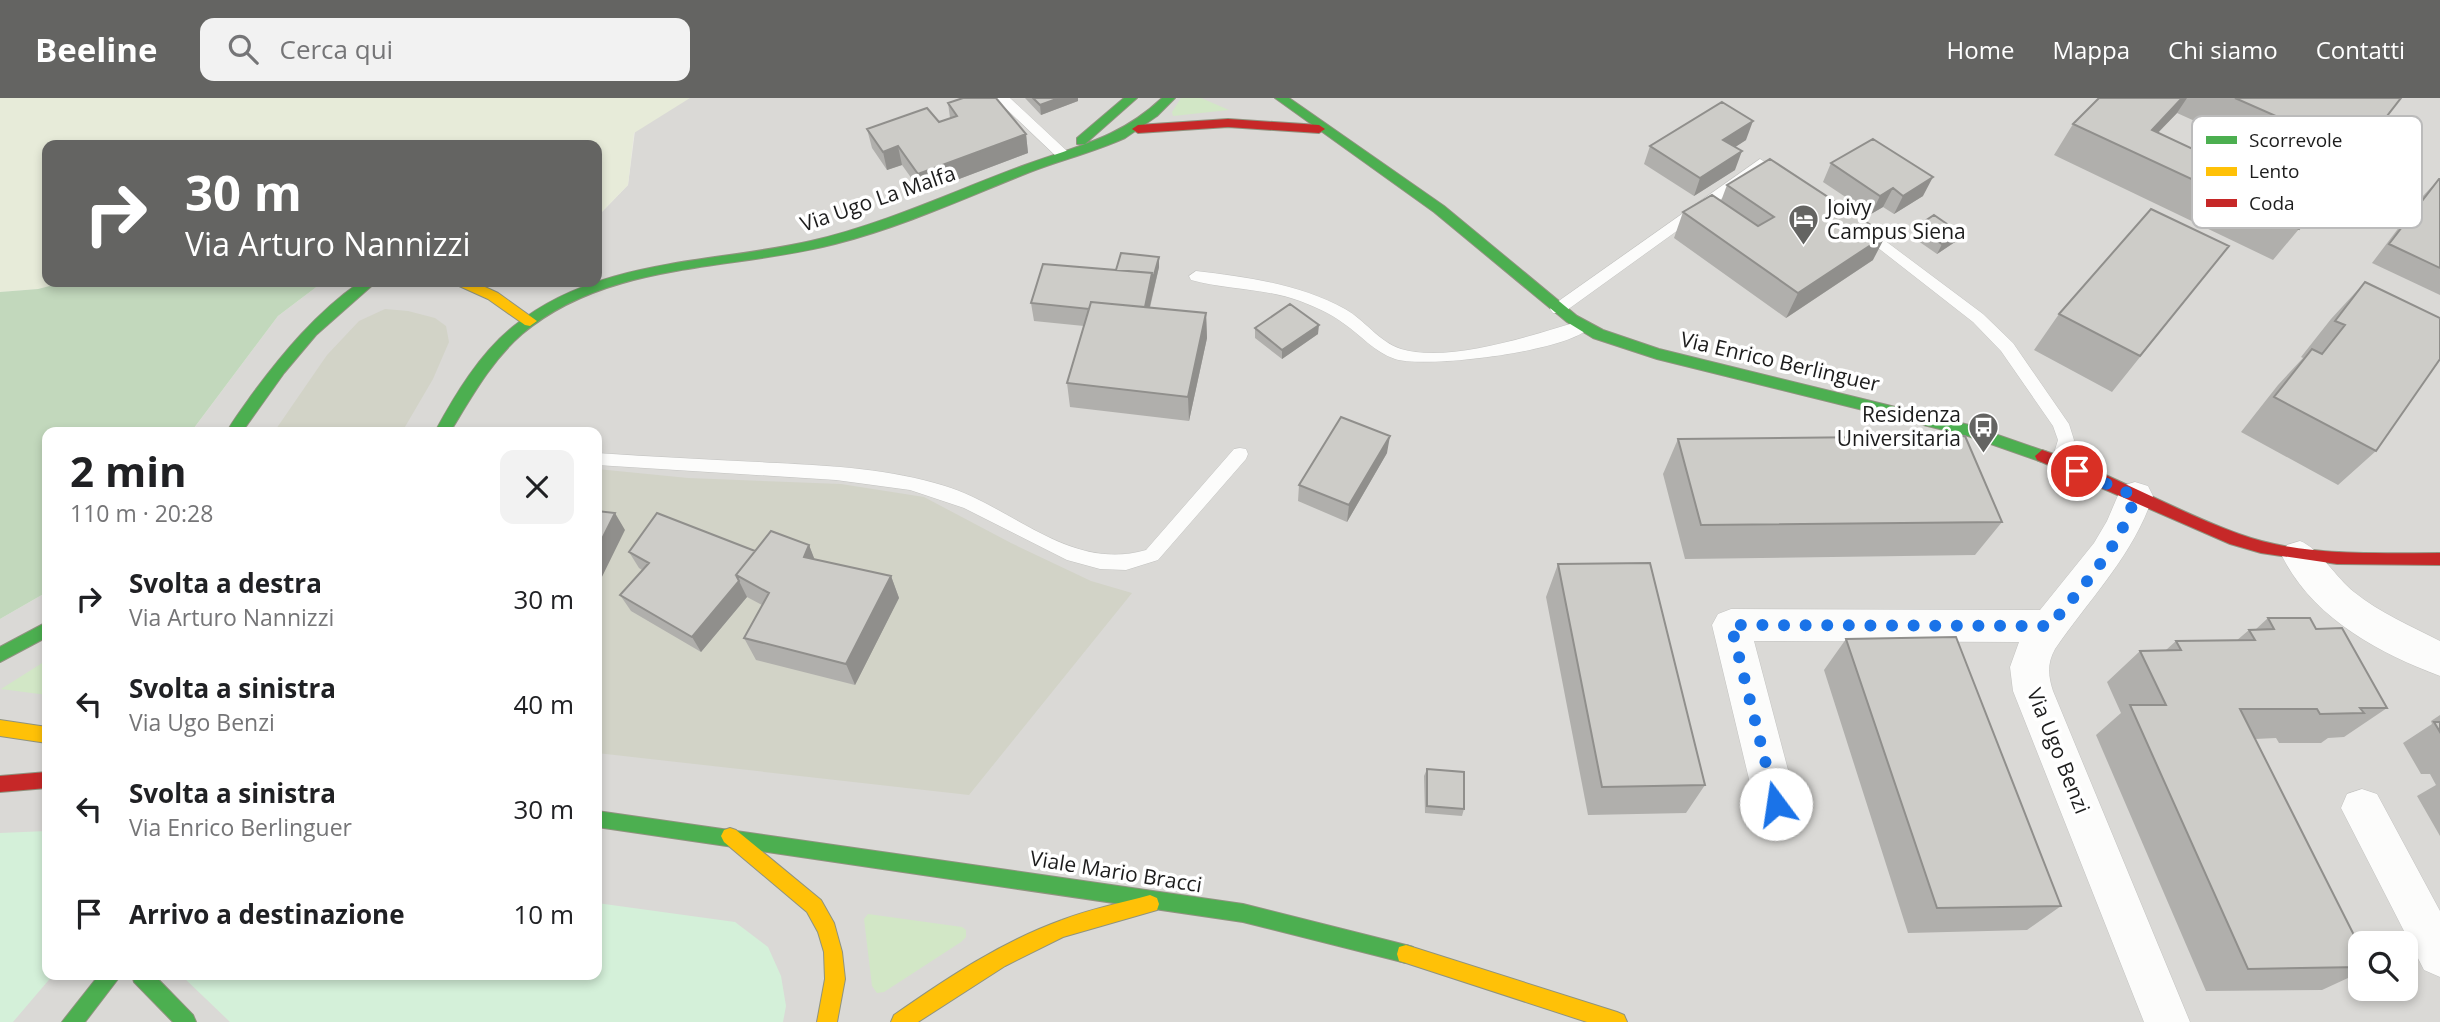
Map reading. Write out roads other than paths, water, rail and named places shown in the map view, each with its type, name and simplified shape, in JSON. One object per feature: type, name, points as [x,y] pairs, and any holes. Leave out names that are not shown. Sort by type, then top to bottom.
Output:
[{"type":"street","name":"Via Ugo La Malfa","points":[[1063,155],[1131,98]]},
{"type":"street","points":[[1108,119],[1133,109],[1147,98]]},
{"type":"street","name":"Via Ugo La Malfa","points":[[602,285],[618,279],[779,252],[833,240],[1063,155],[1102,146],[1138,129],[1169,98]]},
{"type":"street","name":"Via Enrico Berlinguer","points":[[1281,98],[1439,209],[1559,309],[1583,326],[1613,340],[1657,354],[1951,425],[2059,463],[2236,540],[2300,556],[2332,560],[2440,559]]},
{"type":"street","name":"Via Enrico Berlinguer","points":[[1245,110],[1269,122]]},
{"type":"street","name":"Via Enrico Berlinguer","points":[[1138,129],[1190,122],[1269,122],[1324,129]]},
{"type":"street","name":"Via Ugo La Malfa","points":[[602,276],[618,279]]},
{"type":"street","points":[[238,427],[315,324],[340,300],[361,287]]},
{"type":"street","points":[[473,287],[494,296],[530,321]]},
{"type":"street","name":"Via Ugo La Malfa","points":[[446,427],[501,348],[530,321],[556,303],[597,287]]},
{"type":"street","name":"Via Ugo Benzi","points":[[2135,496],[2130,514],[2117,539],[2050,626],[2029,662],[2030,679],[2167,1022]]},
{"type":"street","points":[[2300,556],[2323,590],[2340,604],[2440,659]]},
{"type":"street","points":[[1776,804],[1731,625],[2050,626]]},
{"type":"street","points":[[0,655],[42,632]]},
{"type":"street","points":[[0,728],[42,734]]},
{"type":"street","points":[[0,784],[42,780]]},
{"type":"street","points":[[2362,808],[2440,955]]},
{"type":"street","name":"Viale Mario Bracci","points":[[602,820],[730,836],[1244,913],[1383,947],[1617,1022]]},
{"type":"street","points":[[730,836],[814,906],[827,929],[835,979],[827,1022]]},
{"type":"street","points":[[901,1022],[961,981],[1061,929],[1162,900]]},
{"type":"street","points":[[72,1022],[107,980]]},
{"type":"street","points":[[144,980],[186,1022]]},
{"type":"lane","points":[[1002,98],[1063,155]]},
{"type":"lane","points":[[1559,309],[1760,164],[1792,185]]},
{"type":"lane","points":[[1846,218],[1978,318],[2007,347],[2061,424],[2066,440],[2059,463]]},
{"type":"lane","points":[[1196,276],[1261,284],[1302,295],[1343,315],[1381,346],[1408,356],[1456,355],[1549,340],[1583,326]]},
{"type":"lane","points":[[602,459],[839,474],[914,484],[970,502],[1068,553],[1105,564],[1123,564],[1138,562],[1152,555],[1240,454]]},
{"type":"place","name":"Joivy Campus Siena","points":[[1804,247]]},
{"type":"place","name":"Residenza Universitaria","points":[[1984,454]]}]
